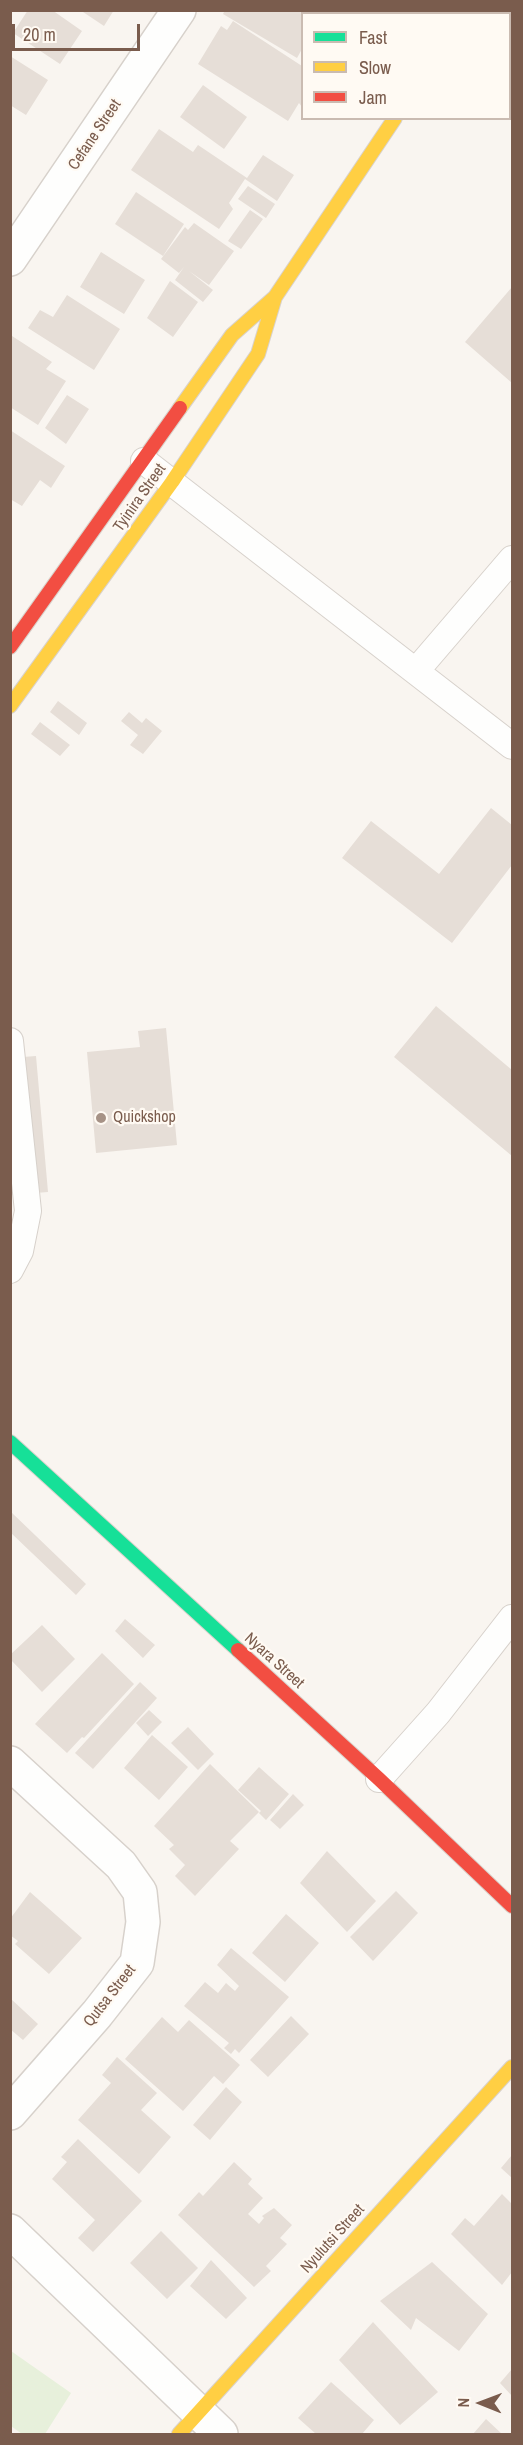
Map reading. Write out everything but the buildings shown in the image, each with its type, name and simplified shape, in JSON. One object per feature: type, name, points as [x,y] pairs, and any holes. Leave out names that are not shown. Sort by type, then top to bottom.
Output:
[{"type":"street","name":"Cefane Street","points":[[10,259],[179,10]]},
{"type":"street","name":"Tyinira Street","points":[[10,647],[232,335],[275,297],[394,120]]},
{"type":"street","name":"Tyinira Street","points":[[10,706],[172,482],[258,354],[275,297]]},
{"type":"street","name":"Nyara Street","points":[[10,1442],[379,1779],[513,1906]]},
{"type":"street","name":"Qutsa Street","points":[[10,1763],[121,1865],[140,1892],[143,1922],[137,1963],[97,2014],[10,2113]]},
{"type":"street","name":"Nyulutsi Street","points":[[199,2428],[513,2067]]},
{"type":"street","points":[[10,2231],[199,2428]]},
{"type":"lane","points":[[144,461],[513,746]]},
{"type":"lane","points":[[416,671],[513,559]]},
{"type":"lane","points":[[10,1041],[28,1211],[20,1251],[10,1270]]},
{"type":"lane","points":[[379,1779],[438,1713],[513,1618]]},
{"type":"green space","points":[[11,2351],[71,2393],[45,2434],[22,2434],[11,2426]]},
{"type":"traffic: fast","points":[[10,1442],[238,1650]]},
{"type":"traffic: slow","points":[[180,408],[232,335],[275,297],[394,120]]},
{"type":"traffic: slow","points":[[10,706],[172,482],[258,354],[275,297]]},
{"type":"traffic: slow","points":[[179,2434],[512,2067]]},
{"type":"traffic: jam","points":[[10,647],[180,408]]},
{"type":"traffic: jam","points":[[238,1650],[379,1779],[512,1906]]},
{"type":"place","name":"Quickshop","points":[[101,1118]]}]
